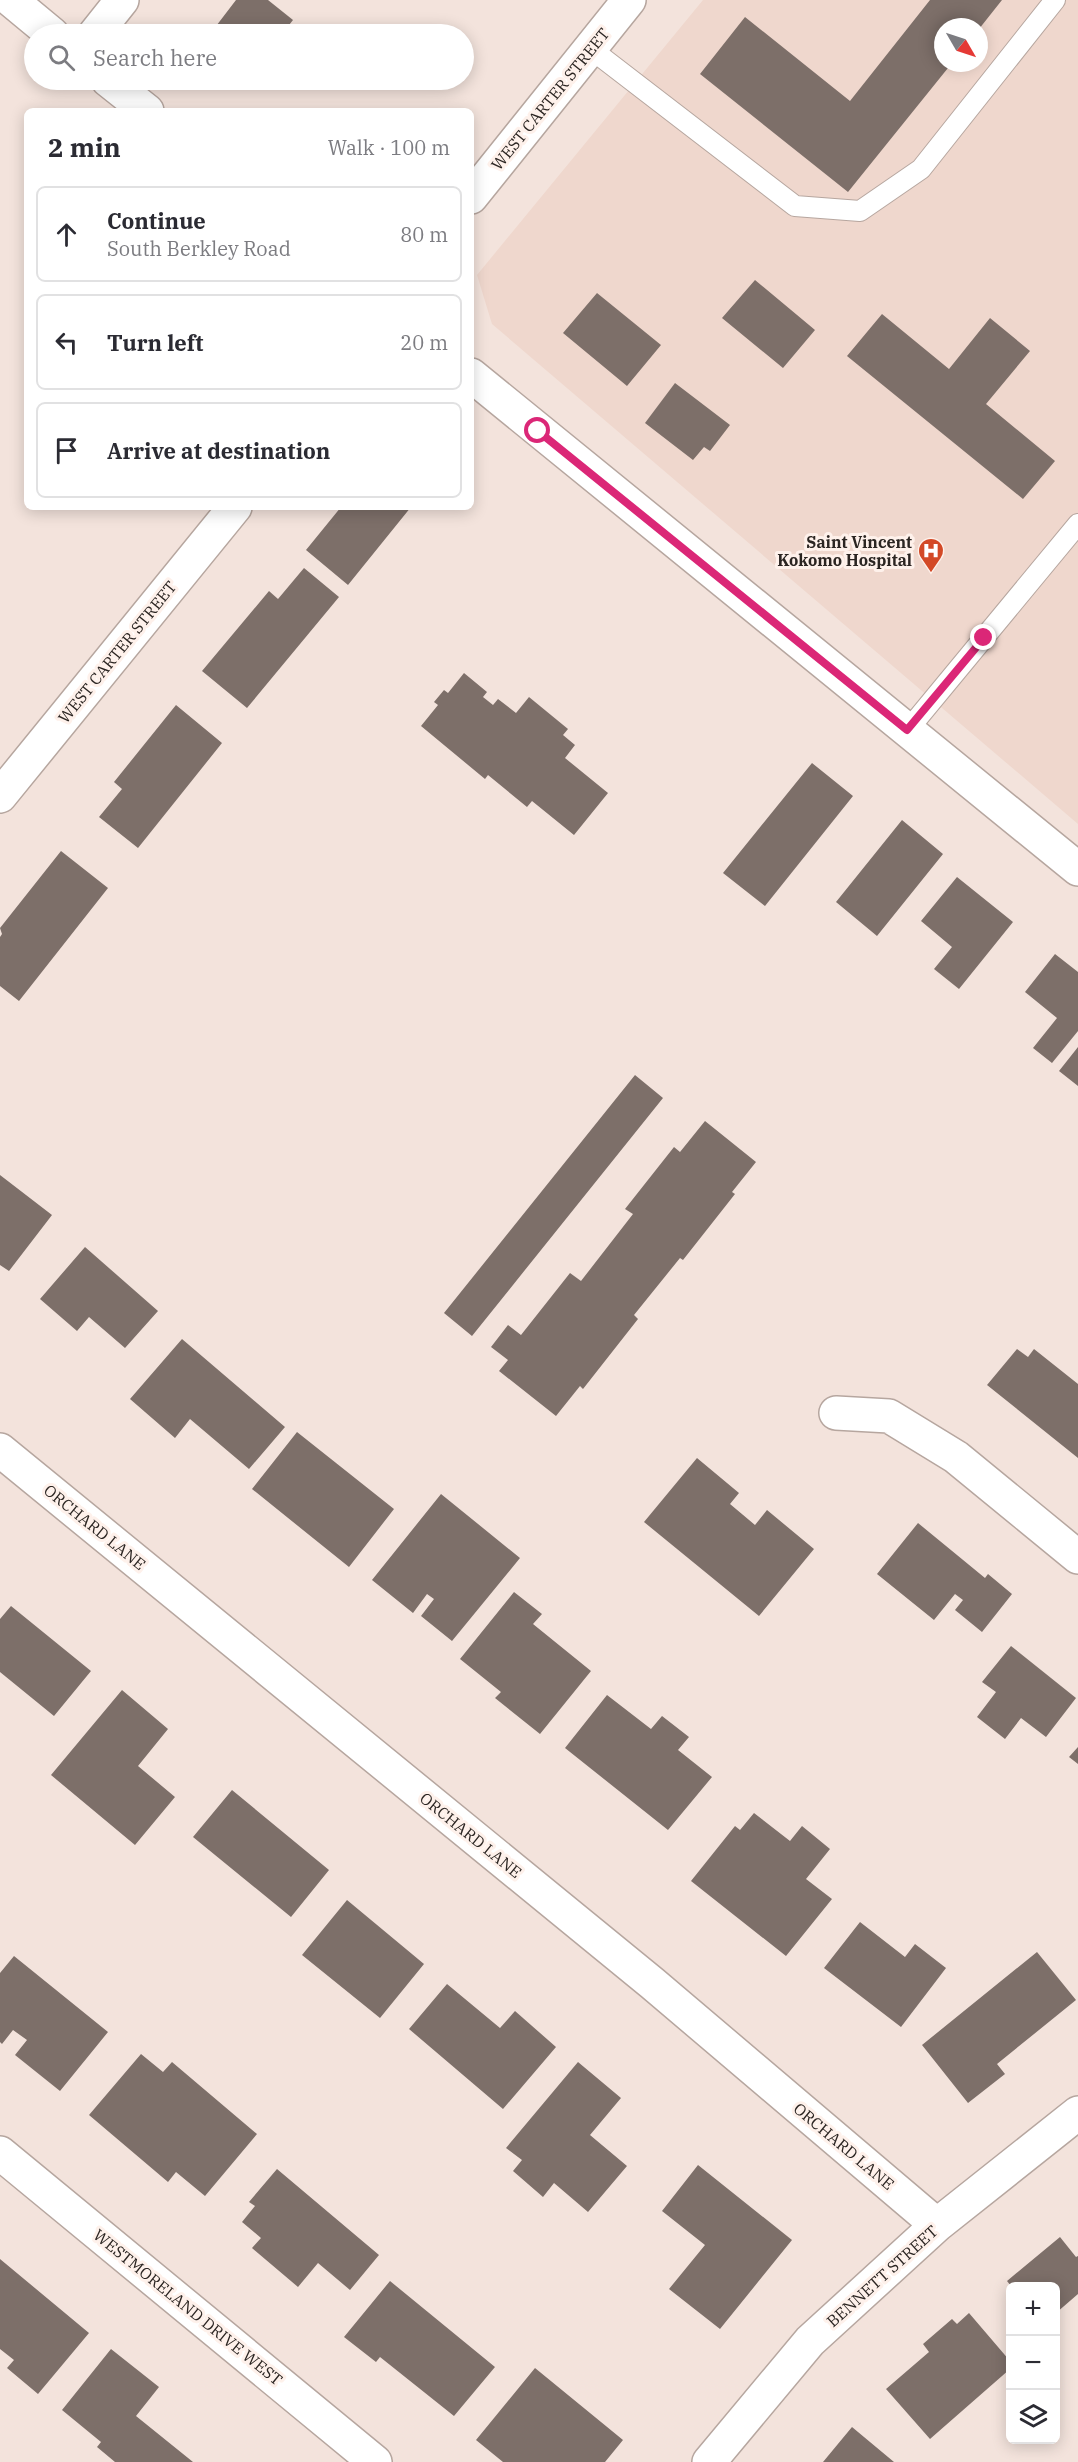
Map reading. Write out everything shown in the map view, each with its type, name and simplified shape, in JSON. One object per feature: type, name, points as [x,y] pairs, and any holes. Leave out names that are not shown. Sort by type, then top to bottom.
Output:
[{"type":"street","points":[[11,0],[40,24]]},
{"type":"street","points":[[103,24],[122,0]]},
{"type":"street","name":"WEST CARTER STREET","points":[[474,193],[629,0]]},
{"type":"street","points":[[121,90],[143,108]]},
{"type":"street","points":[[474,377],[1078,869]]},
{"type":"street","name":"WEST CARTER STREET","points":[[0,796],[233,510]]},
{"type":"street","points":[[836,1413],[889,1416],[956,1457],[1078,1557]]},
{"type":"street","name":"ORCHARD LANE","points":[[0,1450],[652,1983],[937,2225]]},
{"type":"street","name":"BENNETT STREET","points":[[709,2462],[810,2341],[937,2225],[1078,2113]]},
{"type":"street","name":"WESTMORELAND DRIVE WEST","points":[[0,2153],[375,2462]]},
{"type":"lane","points":[[591,49],[795,206],[860,211],[921,169],[1055,0]]},
{"type":"lane","points":[[907,730],[1078,524]]},
{"type":"shaded area","name":"Saint Vincent Kokomo Hospital","points":[[703,0],[1078,0],[1078,824],[492,324],[477,275]]},
{"type":"building","points":[[236,0],[268,0],[293,20],[290,24],[218,24]]},
{"type":"building","points":[[930,0],[1002,0],[988,18],[934,18],[934,72],[945,72],[848,192],[700,74],[745,17],[850,101]]},
{"type":"building","points":[[755,280],[815,330],[783,368],[722,318]]},
{"type":"building","points":[[597,293],[661,345],[627,386],[563,333]]},
{"type":"building","points":[[882,314],[949,369],[990,318],[1030,351],[986,404],[1055,461],[1023,499],[847,356]]},
{"type":"building","points":[[675,383],[730,425],[710,451],[704,447],[693,460],[645,423]]},
{"type":"building","points":[[339,510],[409,510],[348,585],[306,550]]},
{"type":"building","points":[[304,568],[339,597],[247,708],[202,671],[269,591],[278,599]]},
{"type":"building","points":[[464,673],[487,692],[483,697],[493,705],[498,699],[516,713],[529,697],[568,729],[563,735],[575,745],[565,758],[608,793],[574,835],[532,801],[527,807],[488,775],[485,779],[421,726],[438,705],[434,702],[444,690],[448,693]]},
{"type":"building","points":[[176,705],[222,743],[138,848],[99,817],[122,789],[114,782]]},
{"type":"building","points":[[812,763],[853,796],[765,906],[723,873]]},
{"type":"building","points":[[902,820],[943,854],[877,936],[836,902]]},
{"type":"building","points":[[61,851],[108,888],[19,1001],[0,986],[0,937],[2,934],[0,928]]},
{"type":"building","points":[[957,877],[1013,922],[959,989],[934,969],[952,947],[921,921]]},
{"type":"building","points":[[1055,954],[1078,972],[1078,1031],[1052,1063],[1033,1048],[1057,1018],[1025,992]]},
{"type":"building","points":[[1078,1047],[1078,1086],[1059,1071]]},
{"type":"building","points":[[635,1075],[663,1098],[472,1336],[444,1313]]},
{"type":"building","points":[[705,1121],[756,1162],[732,1192],[735,1194],[683,1260],[680,1258],[634,1315],[638,1319],[583,1389],[580,1386],[556,1416],[499,1371],[508,1360],[491,1347],[508,1325],[521,1335],[570,1273],[581,1281],[633,1214],[625,1209],[674,1147],[680,1152]]},
{"type":"building","points":[[0,1175],[52,1215],[9,1271],[0,1265]]},
{"type":"building","points":[[85,1247],[158,1311],[125,1348],[89,1317],[77,1331],[40,1299]]},
{"type":"building","points":[[182,1339],[285,1427],[249,1469],[190,1419],[175,1438],[130,1399]]},
{"type":"building","points":[[1017,1349],[1028,1357],[1034,1349],[1078,1384],[1078,1458],[987,1385]]},
{"type":"building","points":[[297,1432],[394,1509],[349,1567],[252,1489]]},
{"type":"building","points":[[697,1458],[739,1493],[730,1504],[755,1525],[767,1510],[814,1549],[759,1616],[644,1522]]},
{"type":"building","points":[[441,1494],[520,1558],[452,1641],[421,1616],[434,1599],[427,1594],[413,1613],[372,1580]]},
{"type":"building","points":[[918,1523],[985,1578],[988,1574],[1012,1594],[982,1632],[955,1610],[963,1600],[955,1594],[934,1620],[877,1574]]},
{"type":"building","points":[[514,1592],[542,1614],[533,1624],[591,1671],[540,1734],[495,1698],[501,1692],[460,1659]]},
{"type":"building","points":[[11,1606],[91,1671],[54,1716],[0,1672],[0,1619]]},
{"type":"building","points":[[1011,1646],[1076,1698],[1046,1737],[1021,1718],[1005,1739],[977,1717],[996,1692],[982,1682]]},
{"type":"building","points":[[122,1690],[168,1729],[138,1766],[175,1797],[135,1845],[51,1775]]},
{"type":"building","points":[[607,1695],[651,1729],[662,1716],[689,1737],[678,1750],[712,1777],[668,1830],[565,1748]]},
{"type":"building","points":[[1078,1747],[1078,1764],[1069,1757]]},
{"type":"building","points":[[232,1790],[329,1870],[291,1917],[193,1837]]},
{"type":"building","points":[[754,1813],[790,1841],[802,1826],[830,1849],[806,1879],[832,1899],[786,1956],[691,1881],[735,1826],[740,1830]]},
{"type":"building","points":[[347,1900],[424,1964],[380,2018],[302,1955]]},
{"type":"building","points":[[860,1922],[905,1957],[915,1944],[946,1968],[901,2027],[824,1968]]},
{"type":"building","points":[[1037,1952],[1076,2000],[997,2064],[1005,2074],[968,2103],[922,2045]]},
{"type":"building","points":[[14,1956],[108,2032],[60,2091],[15,2055],[27,2040],[13,2030],[2,2044],[0,2042],[0,1973]]},
{"type":"building","points":[[447,1984],[500,2028],[515,2011],[556,2047],[503,2109],[409,2029]]},
{"type":"building","points":[[141,2054],[163,2072],[172,2062],[257,2134],[205,2196],[176,2172],[168,2182],[89,2115]]},
{"type":"building","points":[[578,2062],[621,2098],[590,2135],[627,2166],[588,2212],[554,2183],[543,2197],[513,2171],[522,2160],[506,2148]]},
{"type":"building","points":[[698,2165],[792,2240],[720,2329],[669,2289],[705,2245],[662,2211]]},
{"type":"building","points":[[277,2169],[379,2255],[350,2290],[318,2263],[298,2287],[252,2248],[261,2238],[242,2222],[255,2206],[249,2202]]},
{"type":"building","points":[[1060,2237],[1076,2257],[1078,2256],[1078,2294],[1060,2310],[1060,2282],[1007,2281]]},
{"type":"building","points":[[0,2259],[89,2333],[38,2394],[7,2368],[14,2360],[0,2349]]},
{"type":"building","points":[[390,2281],[495,2367],[454,2416],[380,2357],[376,2362],[344,2337]]},
{"type":"building","points":[[969,2313],[1006,2356],[1006,2372],[930,2439],[886,2389],[929,2352],[923,2344],[952,2319],[957,2324]]},
{"type":"building","points":[[111,2349],[159,2387],[136,2416],[193,2462],[115,2462],[97,2447],[101,2442],[62,2410]]},
{"type":"building","points":[[535,2368],[623,2440],[605,2462],[503,2462],[476,2440]]},
{"type":"building","points":[[852,2427],[894,2462],[823,2462]]},
{"type":"place","name":"Saint Vincent Kokomo Hospital","points":[[931,574]]},
{"type":"route","points":[[538,431],[907,730],[984,638]]}]
